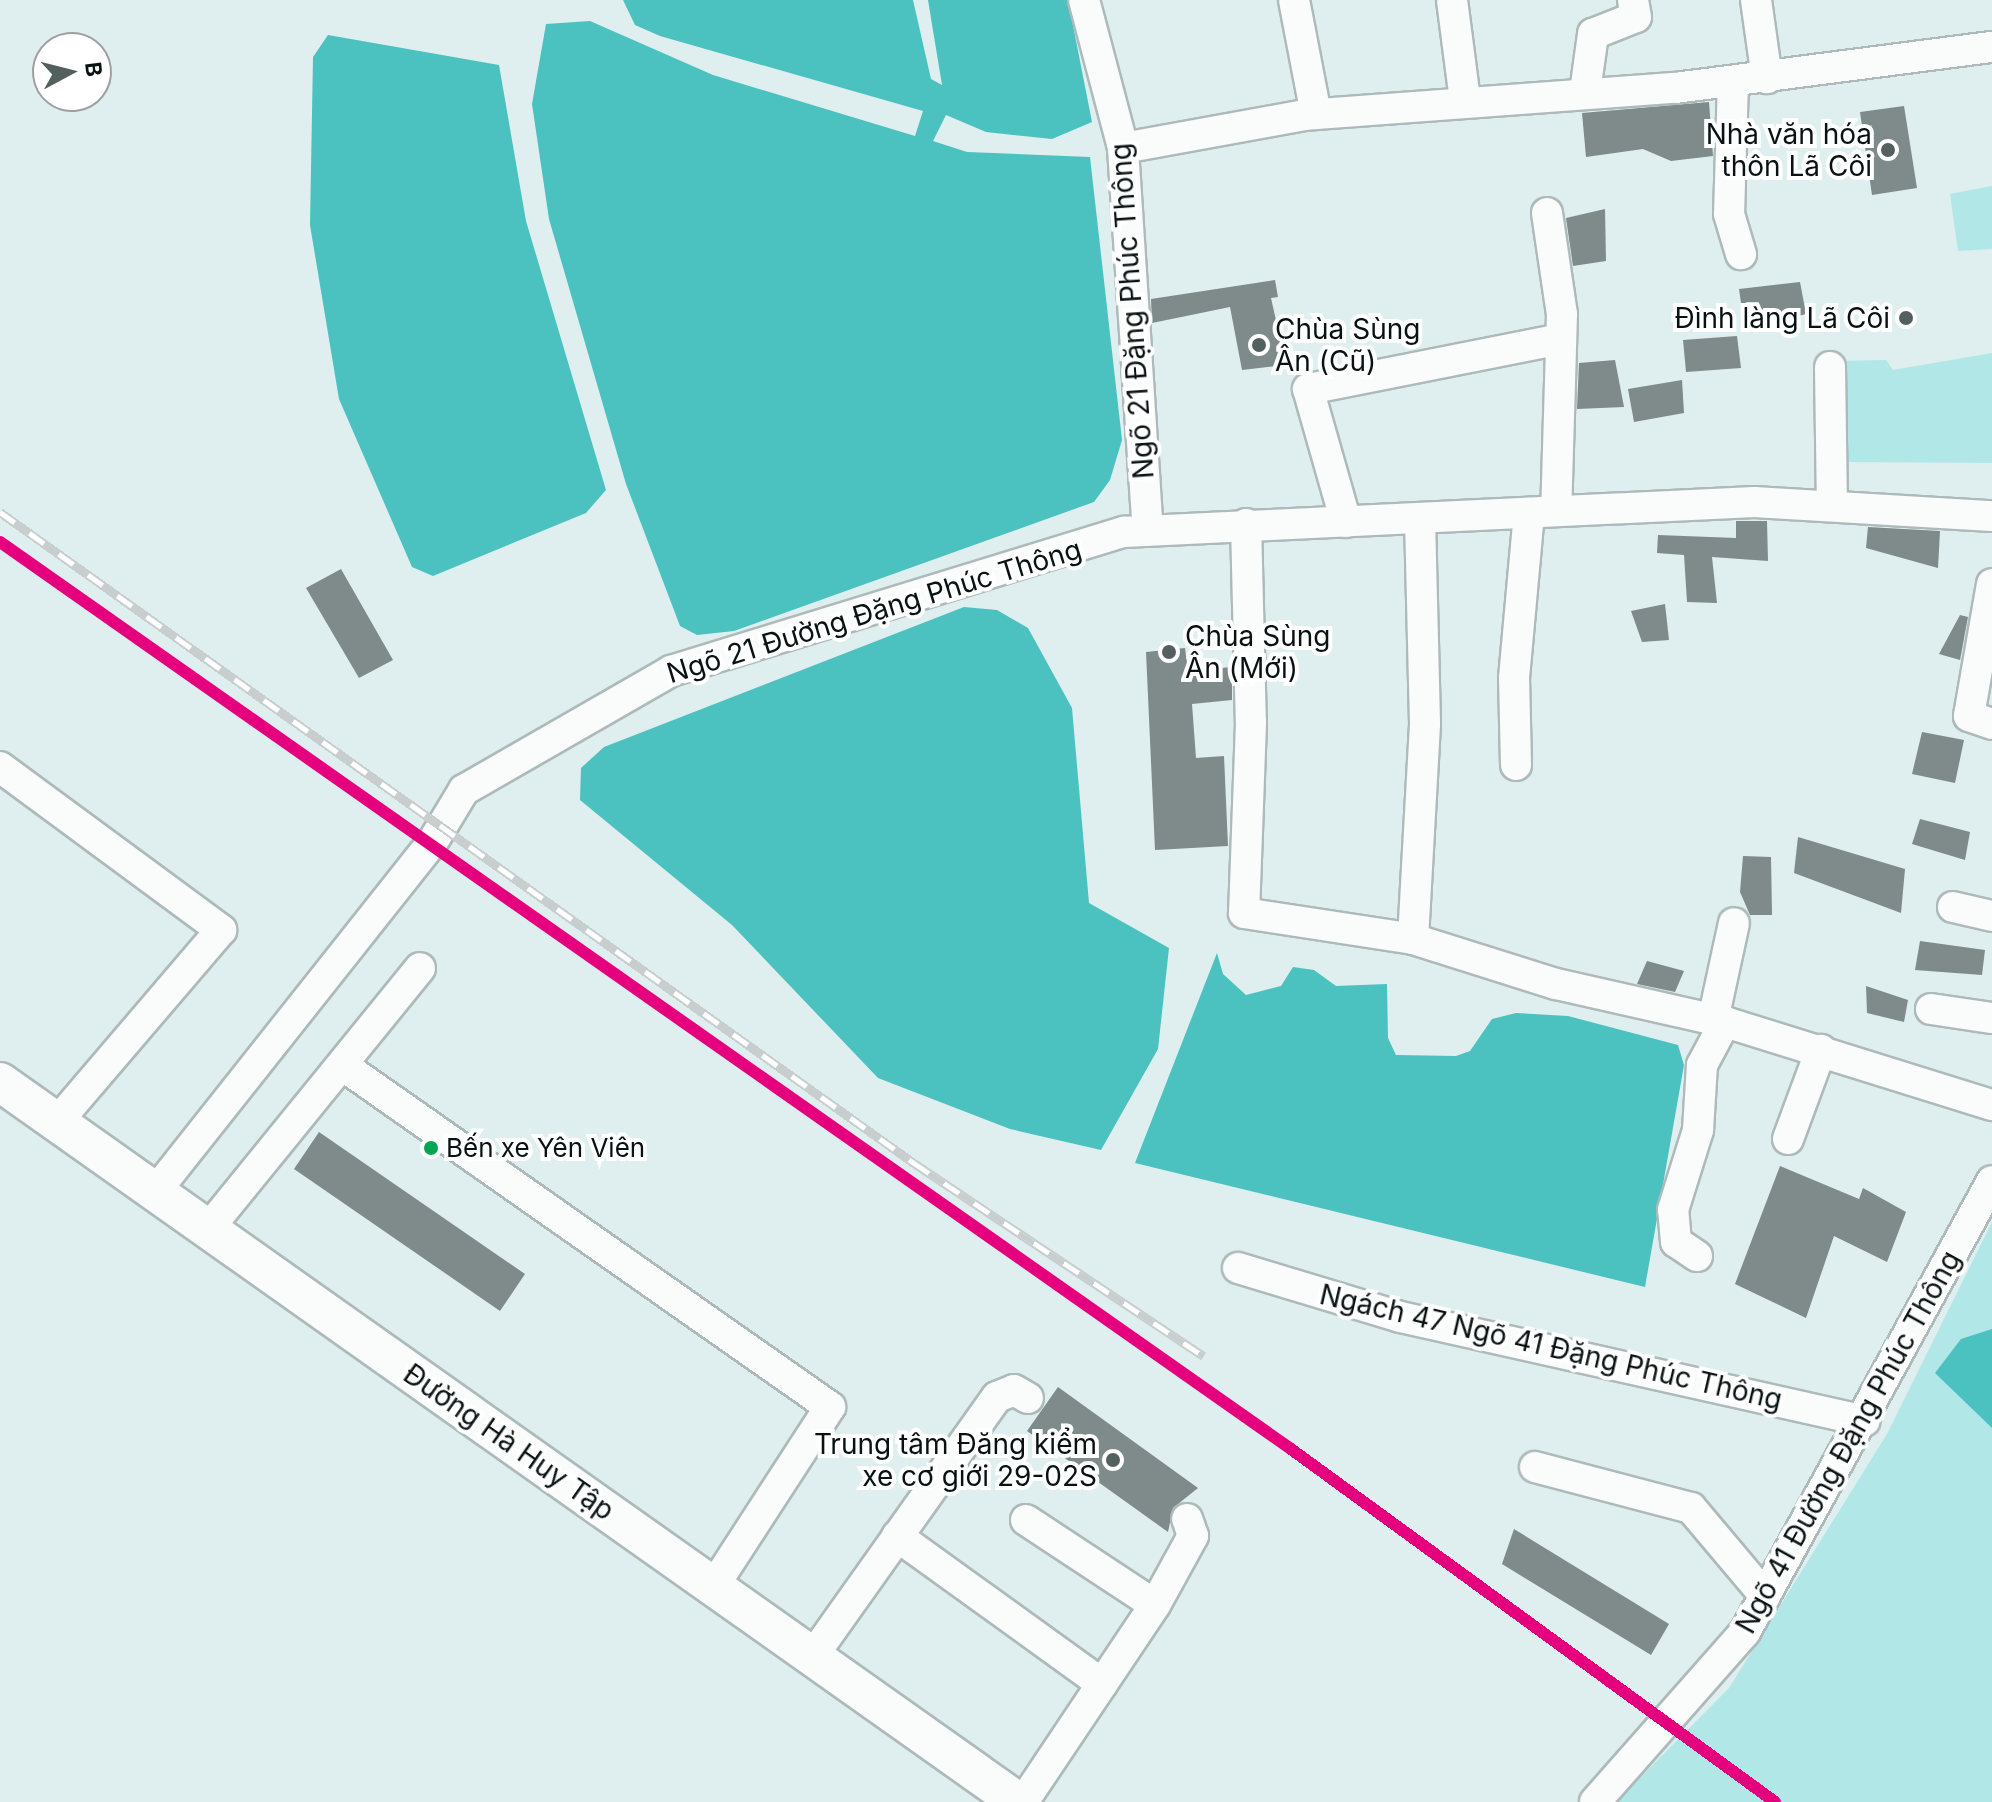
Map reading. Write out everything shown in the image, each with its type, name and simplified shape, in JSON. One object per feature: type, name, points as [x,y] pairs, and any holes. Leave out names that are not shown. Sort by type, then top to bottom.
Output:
[{"type":"main road","name":"Đường Hà Huy Tập","points":[[0,1082],[1020,1802]]},
{"type":"street","name":"Ngõ 21 Đặng Phúc Thông","points":[[1084,0],[1123,148],[1148,530]]},
{"type":"street","points":[[1294,0],[1316,114]]},
{"type":"street","points":[[1452,0],[1465,100]]},
{"type":"street","points":[[1585,92],[1593,34],[1636,17],[1633,0]]},
{"type":"street","points":[[1756,0],[1767,78]]},
{"type":"street","points":[[1123,148],[1316,114],[1767,78],[1992,47]]},
{"type":"street","points":[[1733,81],[1729,214],[1741,254]]},
{"type":"street","points":[[1516,765],[1514,678],[1543,512],[1556,340],[1562,314],[1547,213]]},
{"type":"street","points":[[1346,522],[1308,389],[1556,340]]},
{"type":"street","points":[[1830,367],[1832,506]]},
{"type":"street","name":"Ngõ 21 Đường Đặng Phúc Thông","points":[[155,1192],[432,843],[464,790],[502,763],[671,671],[1148,530],[1543,512],[1832,506],[1992,516]]},
{"type":"street","points":[[1413,939],[1425,723],[1420,518]]},
{"type":"street","points":[[1246,524],[1251,723],[1244,913],[1413,939],[1556,984],[1719,1021],[1821,1050],[1992,1105]]},
{"type":"street","points":[[1992,584],[1969,716],[1992,724]]},
{"type":"street","points":[[0,767],[221,930],[57,1122]]},
{"type":"street","points":[[1953,907],[1992,916]]},
{"type":"street","points":[[1697,1256],[1676,1242],[1673,1210],[1698,1130],[1702,1065],[1719,1021],[1734,923]]},
{"type":"street","points":[[208,1229],[420,968]]},
{"type":"street","points":[[1931,1009],[1992,1018]]},
{"type":"street","points":[[1788,1139],[1821,1050]]},
{"type":"street","points":[[342,1065],[830,1407],[713,1587]]},
{"type":"street","name":"Ngõ 41 Đường Đặng Phúc Thông","points":[[1595,1802],[1745,1632],[1865,1421],[1992,1181]]},
{"type":"street","name":"Ngách 47 Ngõ 41 Đặng Phúc Thông","points":[[1238,1268],[1400,1317],[1865,1421]]},
{"type":"street","points":[[812,1657],[997,1397],[1014,1390],[1028,1398]]},
{"type":"street","points":[[1535,1467],[1691,1508],[1765,1596]]},
{"type":"street","points":[[1020,1802],[1155,1605],[1193,1536],[1187,1519]]},
{"type":"street","points":[[1026,1520],[1155,1605]]},
{"type":"street","points":[[897,1536],[1102,1684]]},
{"type":"shaded area","points":[[1992,186],[1992,249],[1958,251],[1950,194]]},
{"type":"shaded area","points":[[1992,353],[1992,463],[1844,462],[1842,361],[1886,360],[1893,370]]},
{"type":"shaded area","points":[[1992,1222],[1992,1802],[1616,1802],[1729,1688],[1887,1434]]},
{"type":"water","points":[[623,0],[913,0],[931,79],[942,85],[928,0],[1068,0],[1092,122],[1052,139],[986,132],[946,115],[933,141],[967,152],[1090,157],[1122,440],[1110,480],[1094,502],[734,631],[697,635],[680,626],[626,484],[549,219],[532,104],[546,24],[590,21],[713,75],[915,136],[923,111],[660,36],[635,25]]},
{"type":"water","points":[[328,35],[499,65],[526,221],[606,490],[586,513],[433,576],[412,567],[339,399],[310,225],[313,57]]},
{"type":"water","points":[[964,607],[997,610],[1028,628],[1072,708],[1089,903],[1169,948],[1158,1049],[1101,1150],[1010,1129],[878,1078],[732,925],[580,800],[581,768],[604,747]]},
{"type":"water","points":[[1217,953],[1223,974],[1246,995],[1281,986],[1293,967],[1314,970],[1336,986],[1387,984],[1388,1038],[1396,1055],[1456,1056],[1470,1051],[1492,1019],[1516,1013],[1568,1016],[1678,1045],[1684,1065],[1645,1287],[1135,1163]]},
{"type":"water","points":[[1992,1329],[1992,1428],[1935,1373],[1961,1339]]},
{"type":"building","points":[[1709,102],[1713,156],[1671,161],[1643,149],[1586,157],[1582,113]]},
{"type":"building","name":"Nhà văn hóa thôn Lã Côi","points":[[1904,106],[1917,188],[1872,195],[1860,112]]},
{"type":"building","points":[[1605,209],[1606,261],[1573,266],[1566,218]]},
{"type":"building","name":"Chùa Sùng Ân (Cũ)","points":[[1275,280],[1278,297],[1271,298],[1286,365],[1242,370],[1230,307],[1152,323],[1151,299]]},
{"type":"building","points":[[1800,282],[1806,314],[1745,330],[1739,289]]},
{"type":"building","points":[[1737,336],[1741,368],[1686,372],[1683,340]]},
{"type":"building","points":[[1615,360],[1624,407],[1577,409],[1579,363]]},
{"type":"building","points":[[1682,380],[1684,413],[1634,422],[1628,389]]},
{"type":"building","points":[[1736,521],[1767,521],[1768,561],[1712,557],[1717,603],[1687,602],[1684,555],[1657,553],[1658,535],[1736,538]]},
{"type":"building","points":[[1868,527],[1940,531],[1938,568],[1866,548]]},
{"type":"building","points":[[341,569],[393,660],[359,678],[306,588]]},
{"type":"building","points":[[1665,604],[1669,640],[1642,642],[1631,611]]},
{"type":"building","points":[[1960,615],[1968,617],[1960,660],[1939,654]]},
{"type":"building","points":[[1185,648],[1188,671],[1232,667],[1232,700],[1192,704],[1196,758],[1224,756],[1228,846],[1155,850],[1146,652]]},
{"type":"building","points":[[1922,732],[1964,740],[1955,783],[1912,774]]},
{"type":"building","points":[[1920,819],[1970,832],[1965,860],[1912,844]]},
{"type":"building","points":[[1798,837],[1905,869],[1901,913],[1794,873]]},
{"type":"building","points":[[1743,856],[1771,857],[1772,915],[1750,915],[1740,892]]},
{"type":"building","points":[[1920,941],[1985,950],[1982,975],[1915,970]]},
{"type":"building","points":[[1647,961],[1684,971],[1675,992],[1637,984]]},
{"type":"building","points":[[1866,986],[1908,1000],[1904,1022],[1867,1013]]},
{"type":"building","points":[[319,1132],[525,1274],[500,1311],[294,1169]]},
{"type":"building","points":[[1780,1166],[1859,1199],[1863,1188],[1906,1212],[1887,1262],[1834,1236],[1806,1318],[1735,1284]]},
{"type":"building","name":"Trung tâm Đăng kiểm xe cơ giới 29-02S","points":[[1058,1387],[1198,1488],[1173,1508],[1168,1532],[1027,1431]]},
{"type":"building","points":[[1514,1529],[1669,1624],[1651,1655],[1502,1564]]},
{"type":"railway","points":[[0,512],[914,1163],[1203,1356]]},
{"type":"transit line","points":[[0,542],[1291,1449],[1775,1802]]},
{"type":"place","name":"Nhà văn hóa thôn Lã Côi","points":[[1888,150]]},
{"type":"place","name":"Đình làng Lã Côi","points":[[1906,318]]},
{"type":"place","name":"Chùa Sùng Ân (Cũ)","points":[[1259,345]]},
{"type":"place","name":"Chùa Sùng Ân (Mới)","points":[[1169,652]]},
{"type":"place","name":"Bến xe Yên Viên","points":[[431,1148]]},
{"type":"place","name":"Trung tâm Đăng kiểm xe cơ giới 29-02S","points":[[1113,1460]]}]
